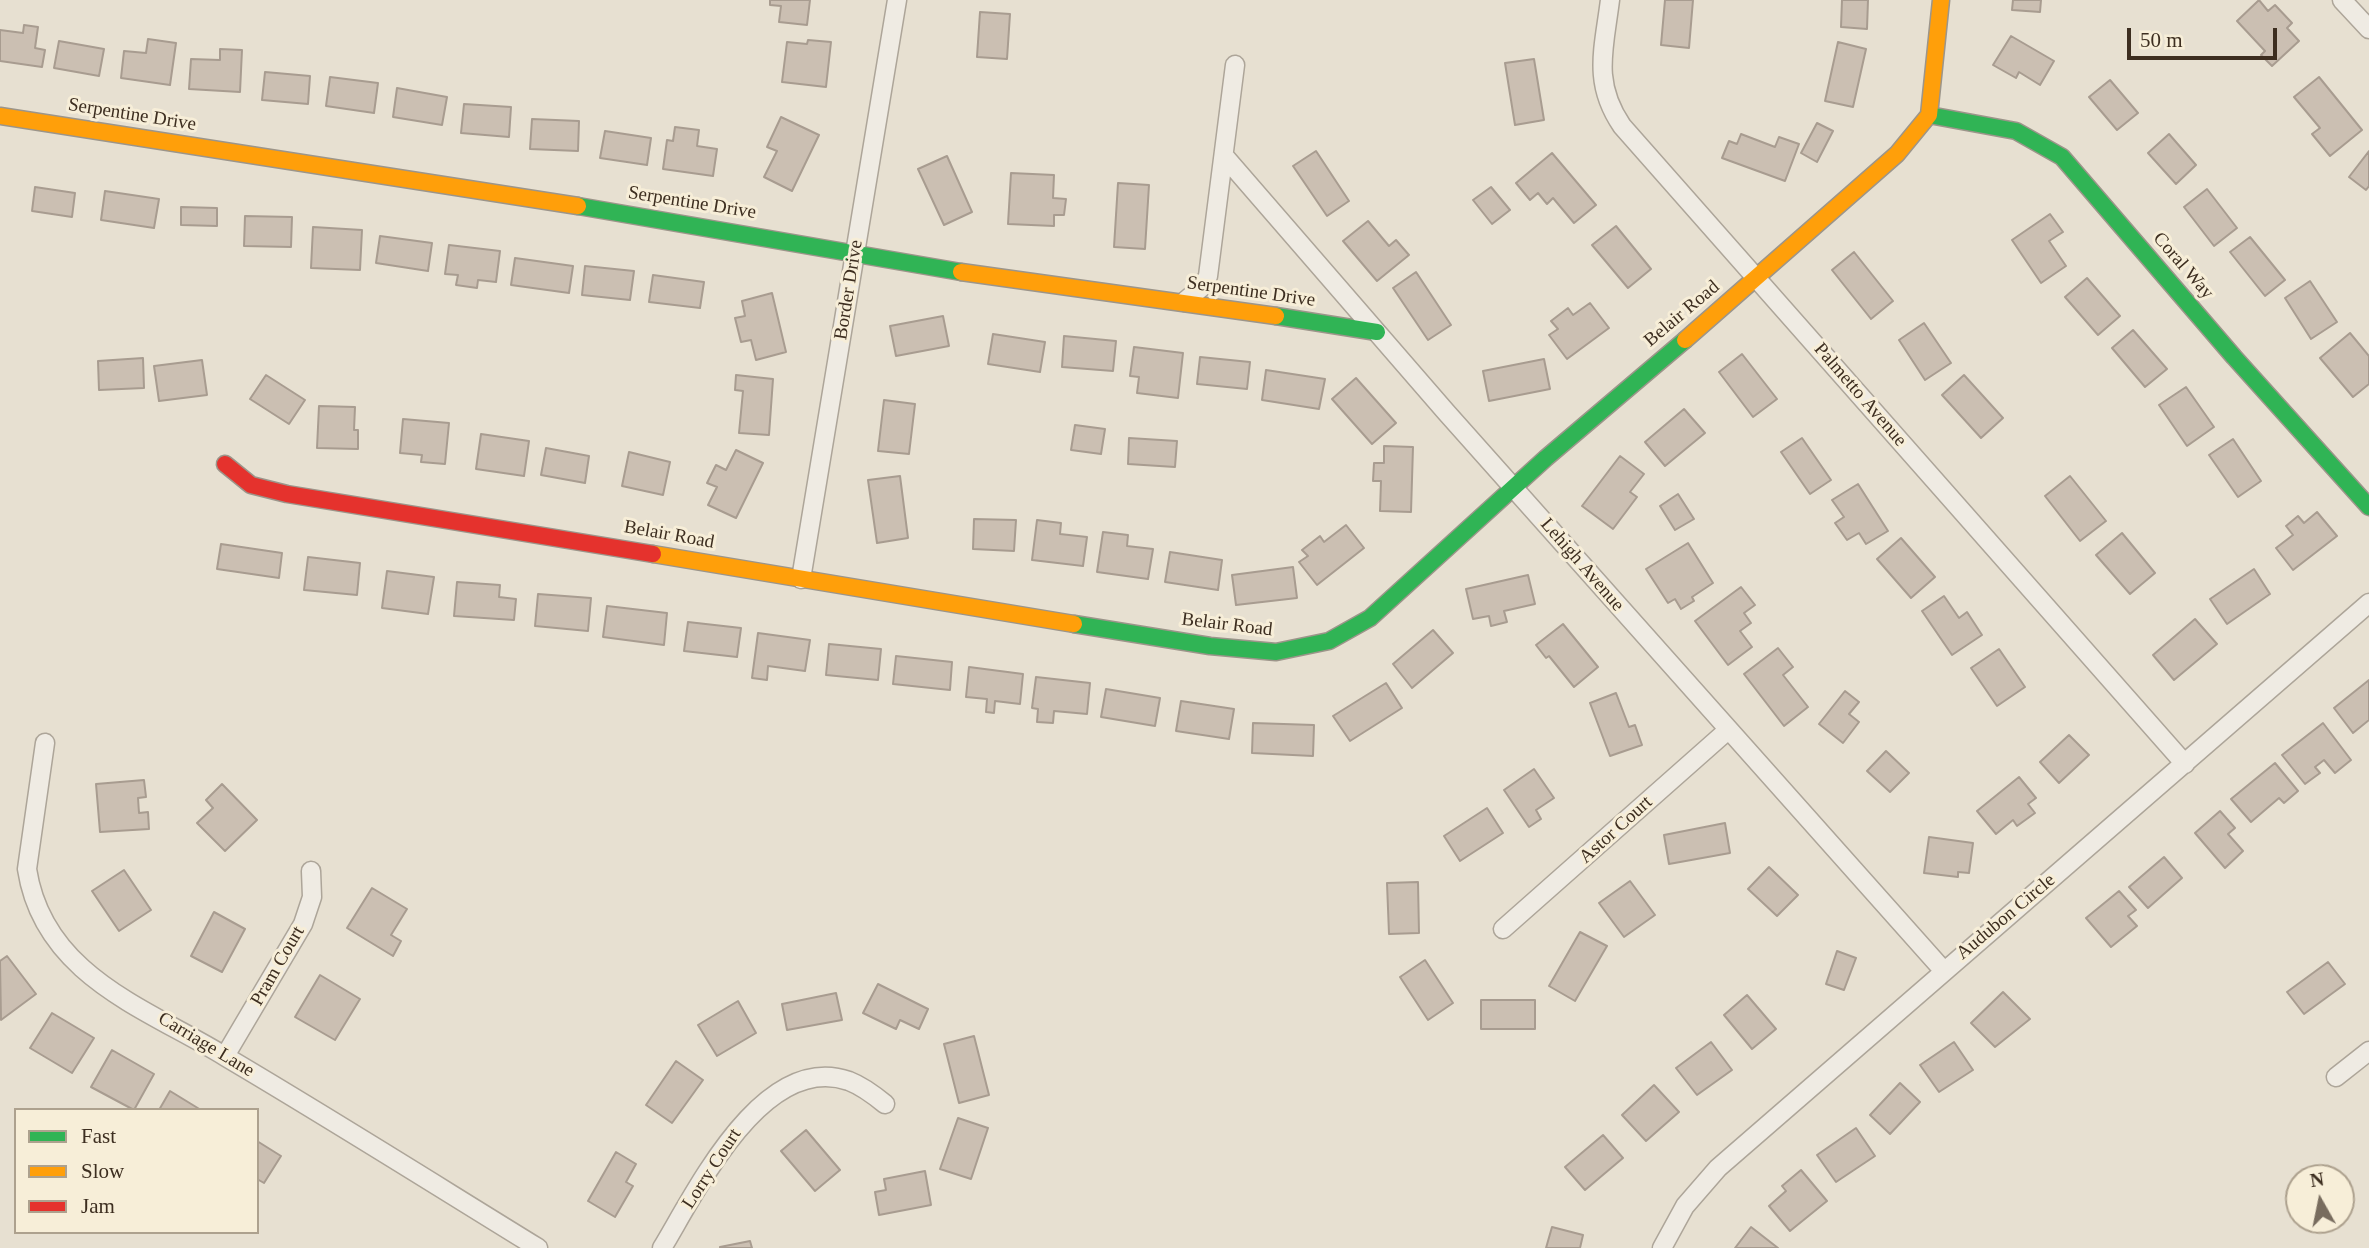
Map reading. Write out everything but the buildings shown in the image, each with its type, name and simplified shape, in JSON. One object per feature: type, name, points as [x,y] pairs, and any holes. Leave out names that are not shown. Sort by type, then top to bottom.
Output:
[{"type":"street","name":"Border Drive","points":[[801,579],[897,0]]},
{"type":"street","name":"Palmetto Avenue","points":[[1611,0],[1601,61],[1602,78],[1613,112],[1648,157],[2185,764]]},
{"type":"street","points":[[1929,115],[1941,0]]},
{"type":"street","points":[[2342,0],[2369,29]]},
{"type":"street","points":[[1184,302],[1203,286],[1208,276],[1235,65]]},
{"type":"street","name":"Belair Road","points":[[225,464],[251,485],[287,494],[1210,646],[1276,652],[1329,641],[1370,618],[1514,487],[1668,352],[1758,279],[1897,155],[1929,115]]},
{"type":"street","name":"Coral Way","points":[[1929,115],[2021,130],[2037,137],[2062,157],[2225,347],[2369,507]]},
{"type":"street","name":"Serpentine Drive","points":[[0,116],[705,226],[1124,297],[1184,302],[1377,332]]},
{"type":"street","name":"Lehigh Avenue","points":[[1225,157],[1728,730],[1943,970]]},
{"type":"street","name":"Audubon Circle","points":[[1662,1248],[1685,1206],[1718,1168],[2369,603]]},
{"type":"street","name":"Astor Court","points":[[1503,929],[1728,730]]},
{"type":"street","name":"Carriage Lane","points":[[45,743],[27,869],[35,905],[49,930],[80,967],[101,984],[225,1056],[538,1248]]},
{"type":"street","name":"Pram Court","points":[[225,1056],[303,924],[312,897],[311,871]]},
{"type":"street","points":[[2336,1077],[2369,1051]]},
{"type":"street","name":"Lorry Court","points":[[662,1248],[730,1138],[743,1121],[775,1095],[799,1083],[832,1078],[863,1087],[885,1104]]},
{"type":"traffic: fast","points":[[1929,115],[2016,131],[2062,157],[2234,357],[2369,507]]},
{"type":"traffic: fast","points":[[578,206],[961,272]]},
{"type":"traffic: fast","points":[[1276,316],[1377,332]]},
{"type":"traffic: fast","points":[[1074,624],[1210,646],[1276,652],[1329,641],[1370,618],[1546,458],[1685,340]]},
{"type":"traffic: slow","points":[[1685,340],[1897,154],[1929,115],[1941,0]]},
{"type":"traffic: slow","points":[[0,116],[578,206]]},
{"type":"traffic: slow","points":[[961,272],[1276,316]]},
{"type":"traffic: slow","points":[[653,554],[1074,624]]},
{"type":"traffic: jam","points":[[225,464],[251,485],[287,494],[653,554]]}]
